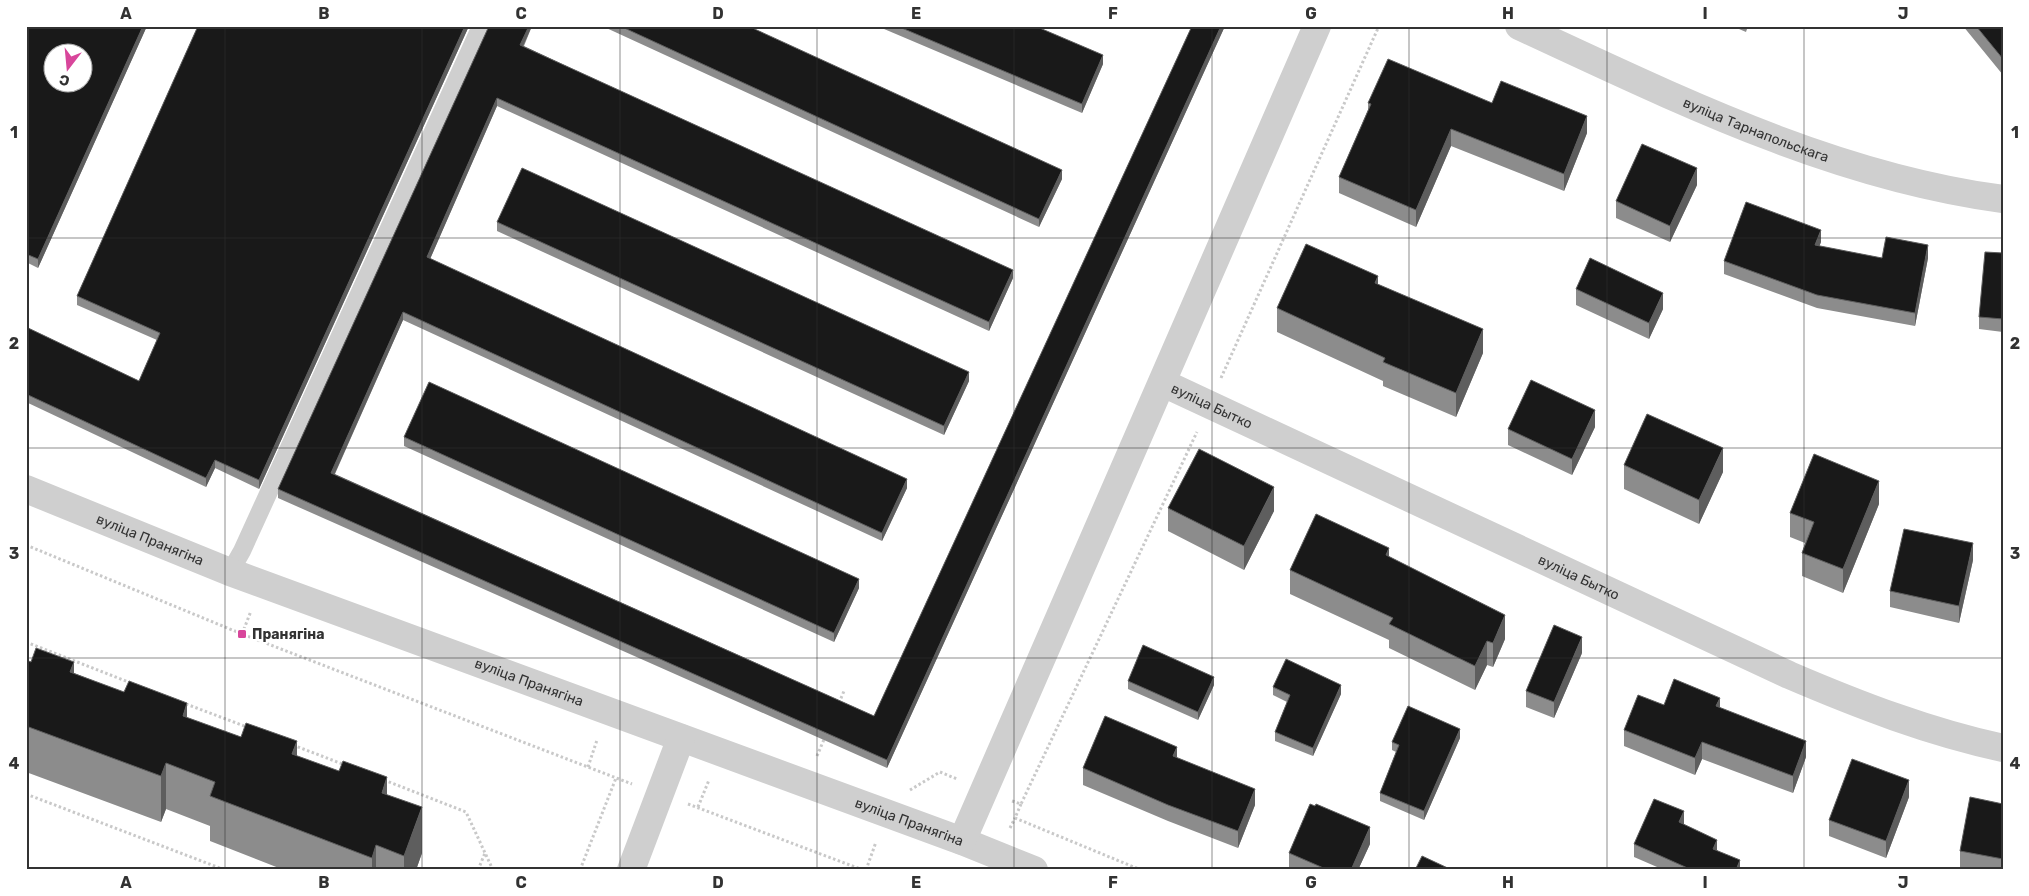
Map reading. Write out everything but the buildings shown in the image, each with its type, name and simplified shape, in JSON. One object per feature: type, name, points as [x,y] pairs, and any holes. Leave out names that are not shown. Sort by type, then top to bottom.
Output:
[{"type":"street","points":[[962,841],[1317,26]]},
{"type":"street","name":"вуліца Тарнапольскага","points":[[1519,26],[1689,104],[1797,148],[1850,166],[1939,189],[2003,198]]},
{"type":"street","name":"вуліца Бытко","points":[[1162,383],[1798,679],[1893,717],[1945,734],[2003,748]]},
{"type":"street","name":"вуліца Пранягіна","points":[[26,489],[230,572],[962,841],[1034,870]]},
{"type":"street","points":[[631,870],[681,738]]},
{"type":"lane","points":[[230,572],[242,551],[481,26]]},
{"type":"path","points":[[1142,870],[1015,818],[1210,404],[1379,26]]},
{"type":"path","points":[[26,545],[242,634],[616,778],[863,870]]},
{"type":"path","points":[[26,642],[136,685]]},
{"type":"path","points":[[838,707],[844,691]]},
{"type":"path","points":[[182,702],[255,730]]},
{"type":"path","points":[[815,762],[827,732]]},
{"type":"path","points":[[292,745],[347,766]]},
{"type":"path","points":[[902,794],[940,772],[1021,804]]},
{"type":"path","points":[[580,870],[616,778]]},
{"type":"path","points":[[384,780],[466,812],[493,870]]},
{"type":"path","points":[[26,794],[225,870]]},
{"type":"path","points":[[478,870],[485,852]]},
{"type":"place","name":"Пранягіна","points":[[242,634]]}]
